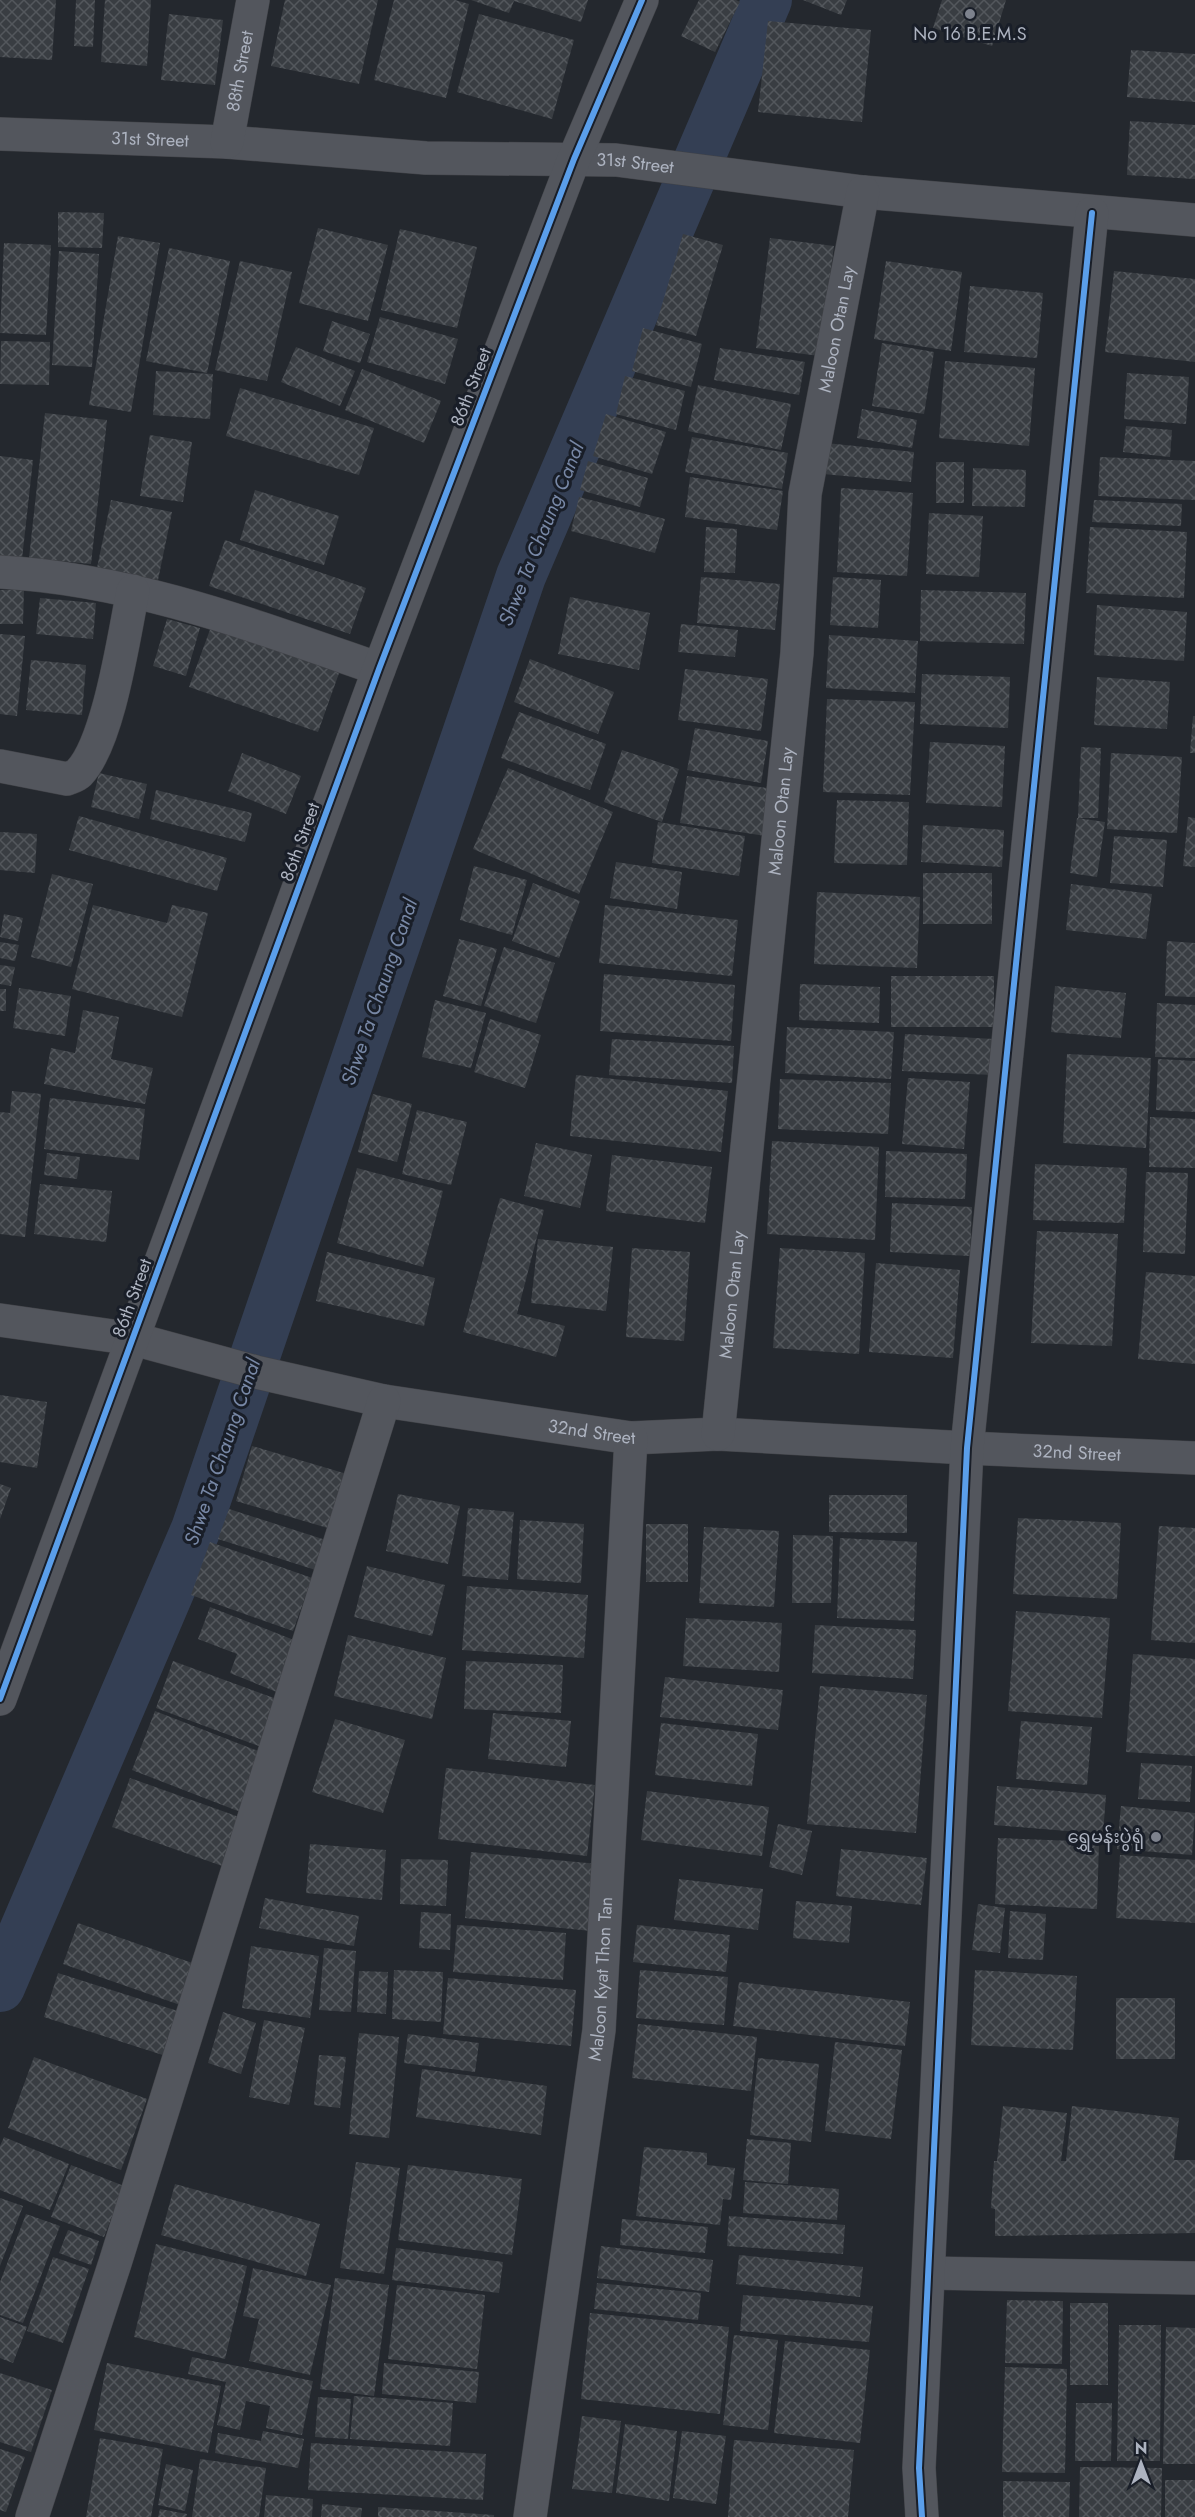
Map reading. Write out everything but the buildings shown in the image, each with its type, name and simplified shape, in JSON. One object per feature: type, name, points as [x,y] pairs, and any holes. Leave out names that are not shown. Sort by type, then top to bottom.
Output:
[{"type":"street","name":"88th Street","points":[[227,142],[253,0]]},
{"type":"street","name":"86th Street","points":[[0,1699],[379,669],[573,159],[642,0]]},
{"type":"street","name":"31st Street","points":[[0,134],[227,142],[426,158],[616,160],[863,192],[1195,220]]},
{"type":"street","name":"Maloon Otan Lay","points":[[718,1434],[797,653],[805,494],[863,192]]},
{"type":"street","points":[[922,2517],[919,2468],[967,1448],[1092,213]]},
{"type":"street","points":[[0,572],[33,574],[133,591],[199,609],[379,669]]},
{"type":"street","points":[[0,766],[67,778],[77,775],[86,764],[106,718],[133,591]]},
{"type":"street","name":"32nd Street","points":[[0,1320],[134,1339],[256,1372],[384,1401],[631,1438],[718,1434],[1195,1458]]},
{"type":"street","points":[[32,2517],[115,2263],[384,1401]]},
{"type":"street","name":"Maloon Kyat Thon Tan","points":[[530,2517],[599,2030],[631,1438]]},
{"type":"street","points":[[929,2272],[1195,2278]]},
{"type":"waterway","name":"Shwe Ta Chaung Canal","points":[[0,1987],[196,1529],[521,576],[767,0]]},
{"type":"cycle path","points":[[0,1699],[379,669],[574,159],[642,0]]},
{"type":"cycle path","points":[[922,2517],[919,2468],[967,1448],[1092,213]]},
{"type":"place","name":"No 16 B.E.M.S","points":[[970,14]]},
{"type":"place","name":"ရွှေမန်းပွဲရုံ","points":[[1156,1837]]}]
